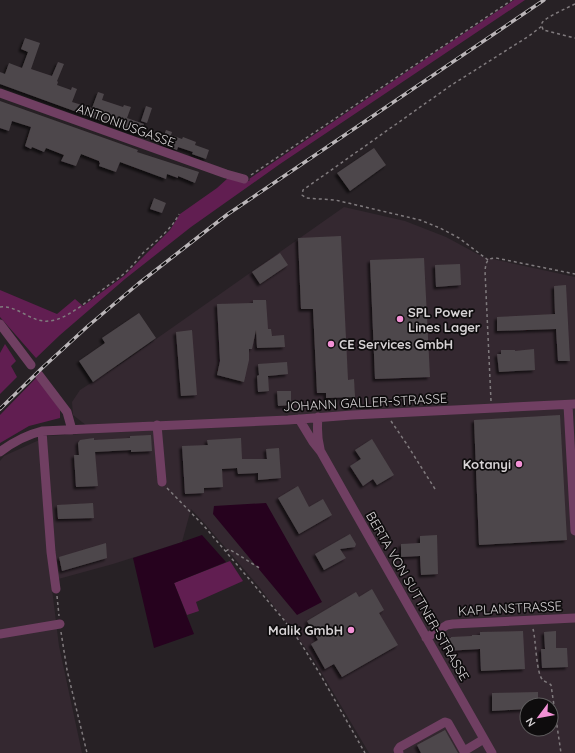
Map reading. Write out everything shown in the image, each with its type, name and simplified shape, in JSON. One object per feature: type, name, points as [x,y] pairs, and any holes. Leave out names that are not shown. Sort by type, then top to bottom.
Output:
[{"type":"street","name":"ANTONIUSGASSE","points":[[0,93],[226,174],[244,179]]},
{"type":"street","points":[[0,324],[31,365]]},
{"type":"street","points":[[39,375],[67,412],[72,430]]},
{"type":"street","name":"JOHANN GALLER-STRASSE","points":[[0,452],[20,438],[42,431],[572,404]]},
{"type":"street","points":[[572,404],[575,531]]},
{"type":"street","name":"BERTA VON SUTTNER-STRASSE","points":[[318,417],[317,427],[320,452]]},
{"type":"street","name":"BERTA VON SUTTNER-STRASSE","points":[[299,419],[320,452],[492,753]]},
{"type":"street","points":[[157,426],[162,482]]},
{"type":"street","points":[[42,431],[51,552],[56,588]]},
{"type":"street","name":"KAPLANSTRASSE","points":[[426,638],[447,625],[453,624],[575,618]]},
{"type":"street","points":[[0,634],[60,624]]},
{"type":"street","points":[[399,753],[398,750],[400,747],[445,722],[448,723],[464,752],[484,739]]},
{"type":"path","points":[[244,179],[512,0]]},
{"type":"path","points":[[488,260],[459,238],[420,220],[335,200],[306,198],[302,195],[303,190],[450,86],[529,36],[542,26],[546,19],[575,4]]},
{"type":"path","points":[[542,26],[543,30],[575,38]]},
{"type":"path","points":[[0,307],[12,308],[41,321],[50,321],[62,318],[78,308],[127,271],[167,232],[179,214]]},
{"type":"path","points":[[492,408],[485,271],[486,263],[492,258],[496,258],[575,274]]},
{"type":"path","points":[[385,414],[436,489]]},
{"type":"path","points":[[162,482],[226,551],[300,642],[365,753]]},
{"type":"path","points":[[226,551],[229,549],[261,569]]},
{"type":"path","points":[[56,588],[67,670],[87,753]]},
{"type":"path","points":[[533,629],[538,658],[538,672],[542,680],[551,685],[561,753]]},
{"type":"shaded area","points":[[514,0],[525,0],[280,164],[191,227],[125,279],[60,335],[36,358],[0,317],[0,290],[57,314],[75,299],[83,306],[124,276],[170,230],[180,214],[217,188],[228,178],[245,183],[250,180],[249,179]]},
{"type":"shaded area","points":[[344,207],[405,221],[446,237],[483,257],[575,277],[575,753],[369,753],[311,655],[260,588],[191,509],[182,542],[113,564],[51,581],[59,646],[82,753],[0,753],[0,461],[4,456],[48,436],[96,433],[73,415],[72,402],[80,390],[122,363]]},
{"type":"shaded area","points":[[5,344],[16,361],[11,366],[17,377],[0,394],[0,353]]},
{"type":"shaded area","points":[[37,377],[60,410],[60,418],[29,426],[0,443],[0,415]]},
{"type":"shaded area","points":[[266,503],[322,602],[297,615],[213,514],[214,506]]},
{"type":"shaded area","points":[[202,535],[226,562],[174,583],[194,634],[154,648],[133,558]]},
{"type":"shaded area","points":[[230,561],[243,581],[196,602],[199,611],[187,615],[174,583]]},
{"type":"building","points":[[25,38],[40,43],[31,69],[52,76],[58,62],[64,64],[57,81],[57,85],[71,90],[72,87],[77,89],[72,102],[92,108],[98,92],[104,94],[102,100],[123,107],[124,105],[131,107],[127,118],[144,124],[140,135],[0,84],[0,72],[5,74],[9,63],[22,68],[28,52],[21,49]]},
{"type":"building","points":[[0,101],[138,150],[137,152],[199,172],[195,183],[178,176],[178,178],[167,174],[166,179],[120,162],[116,172],[99,166],[99,161],[81,154],[76,166],[61,161],[64,155],[46,148],[44,152],[32,147],[31,149],[25,146],[31,127],[12,121],[9,131],[0,128]]},
{"type":"building","points":[[146,106],[152,108],[147,123],[141,121]]},
{"type":"building","points":[[166,130],[172,132],[171,135],[182,139],[183,137],[196,142],[195,145],[209,150],[206,159],[192,154],[193,152],[178,147],[177,150],[161,144]]},
{"type":"building","points":[[374,148],[386,165],[350,191],[337,173]]},
{"type":"building","points":[[154,198],[166,203],[162,213],[150,209]]},
{"type":"building","name":"CE Services GmbH","points":[[341,236],[348,380],[354,379],[355,397],[326,398],[326,393],[317,393],[313,309],[301,309],[298,238]]},
{"type":"building","points":[[280,253],[288,265],[260,284],[252,272]]},
{"type":"building","name":"SPL Power Lines Lager","points":[[424,258],[430,377],[375,379],[370,260]]},
{"type":"building","points":[[460,264],[461,285],[436,287],[435,265]]},
{"type":"building","points":[[566,285],[570,361],[558,361],[556,329],[497,331],[497,317],[555,314],[554,286]]},
{"type":"building","points":[[253,300],[266,300],[268,329],[271,329],[272,336],[284,335],[285,347],[257,348],[256,330],[252,349],[249,349],[249,360],[244,382],[217,375],[220,361],[217,304],[253,303]]},
{"type":"building","points":[[139,313],[156,338],[93,382],[79,361],[105,343],[102,338]]},
{"type":"building","points":[[192,330],[197,395],[181,396],[176,332]]},
{"type":"building","points":[[534,349],[535,370],[499,372],[497,354],[501,354],[501,350],[515,351]]},
{"type":"building","points":[[287,362],[288,374],[268,376],[269,391],[258,392],[258,364]]},
{"type":"building","points":[[277,391],[291,391],[291,405],[278,406]]},
{"type":"building","name":"Kotanyi","points":[[560,415],[567,540],[479,545],[474,420]]},
{"type":"building","points":[[151,435],[152,451],[131,452],[131,450],[95,452],[98,486],[76,487],[74,455],[79,455],[78,443],[80,440],[94,438],[94,440],[130,438],[130,436]]},
{"type":"building","points":[[241,438],[242,459],[267,459],[266,449],[279,448],[281,478],[258,480],[258,473],[238,474],[237,468],[222,469],[223,487],[204,488],[204,493],[185,494],[182,446],[208,445],[207,440]]},
{"type":"building","points":[[372,439],[394,475],[377,485],[373,479],[363,486],[350,466],[361,459],[355,450]]},
{"type":"building","points":[[298,486],[309,507],[323,499],[332,515],[299,534],[278,498]]},
{"type":"building","points":[[93,503],[94,518],[58,519],[57,505]]},
{"type":"building","points":[[350,534],[356,544],[355,547],[340,549],[346,558],[324,570],[315,554]]},
{"type":"building","points":[[437,535],[438,574],[421,575],[420,556],[401,557],[401,544],[420,543],[420,536]]},
{"type":"building","points":[[106,543],[107,558],[62,571],[59,557]]},
{"type":"building","name":"Malik GmbH","points":[[372,589],[384,610],[379,613],[398,645],[342,677],[334,664],[325,669],[311,644],[318,640],[307,621],[356,592],[359,597]]},
{"type":"building","points":[[523,631],[525,669],[481,671],[480,649],[446,651],[446,638],[480,635],[480,632]]},
{"type":"building","points":[[556,631],[556,648],[567,648],[568,667],[542,668],[541,649],[545,649],[544,632]]},
{"type":"building","points":[[538,692],[538,697],[519,697],[519,709],[492,711],[492,693]]},
{"type":"building","points":[[445,730],[458,753],[421,753],[417,745]]},
{"type":"railway","points":[[0,409],[88,326],[138,284],[228,214],[544,0]]},
{"type":"place","name":"SPL Power Lines Lager","points":[[400,319]]},
{"type":"place","name":"CE Services GmbH","points":[[331,344]]},
{"type":"place","name":"Kotanyi","points":[[519,464]]},
{"type":"place","name":"Malik GmbH","points":[[351,630]]}]
